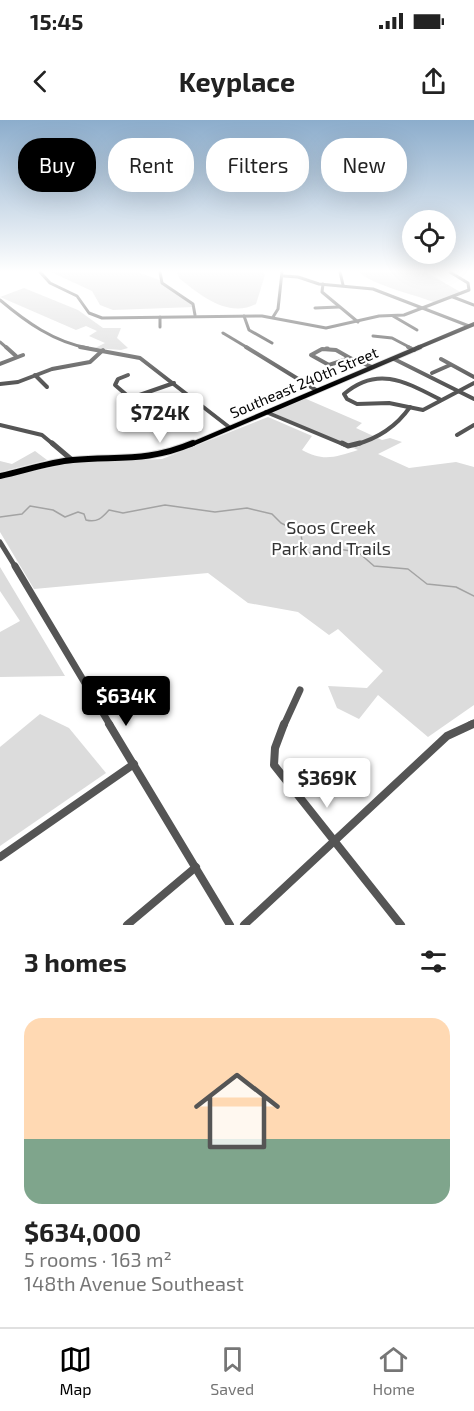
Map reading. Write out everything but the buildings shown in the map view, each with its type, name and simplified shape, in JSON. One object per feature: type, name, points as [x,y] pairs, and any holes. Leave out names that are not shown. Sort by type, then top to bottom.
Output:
[{"type":"main road","name":"Southeast 240th Street","points":[[0,476],[72,460],[155,457],[177,451],[470,326]]},
{"type":"street","points":[[10,310],[27,323],[70,345],[140,358],[229,427]]},
{"type":"street","points":[[84,310],[98,318],[244,315],[273,317],[326,328],[416,310]]},
{"type":"street","points":[[194,310],[195,315]]},
{"type":"street","points":[[273,317],[278,310]]},
{"type":"street","points":[[342,310],[358,322]]},
{"type":"street","points":[[426,310],[470,326]]},
{"type":"street","points":[[244,315],[249,330],[272,343]]},
{"type":"street","points":[[393,316],[417,330]]},
{"type":"street","points":[[160,317],[160,327]]},
{"type":"street","points":[[223,333],[316,390]]},
{"type":"street","points":[[373,336],[392,338],[414,350]]},
{"type":"street","points":[[0,342],[16,356]]},
{"type":"street","points":[[350,358],[329,365],[311,355],[333,347],[349,355],[350,358],[372,367]]},
{"type":"street","points":[[0,389],[7,384],[35,375],[90,362],[104,351]]},
{"type":"street","points":[[0,364],[23,355]]},
{"type":"street","points":[[394,359],[474,399]]},
{"type":"street","points":[[441,359],[474,376]]},
{"type":"street","points":[[432,373],[450,365]]},
{"type":"street","points":[[35,375],[47,387]]},
{"type":"street","points":[[128,375],[114,383],[144,410]]},
{"type":"street","points":[[441,400],[403,382],[379,376],[358,383],[346,391],[345,397],[361,405],[384,402],[426,409],[474,382]]},
{"type":"street","points":[[131,398],[174,383]]},
{"type":"street","points":[[0,384],[7,384]]},
{"type":"street","points":[[266,412],[343,445],[355,445],[382,435],[403,418],[410,407]]},
{"type":"street","points":[[0,425],[42,435],[72,460]]},
{"type":"street","points":[[457,435],[474,425]]},
{"type":"street","points":[[0,542],[230,925]]},
{"type":"street","points":[[300,690],[295,708],[273,748],[274,765],[401,925]]},
{"type":"street","points":[[244,925],[447,736],[472,724]]},
{"type":"street","points":[[0,857],[134,764]]},
{"type":"street","points":[[127,925],[196,867]]},
{"type":"green space","points":[[29,310],[77,310],[103,328],[121,328],[117,338],[128,348],[121,350],[95,348],[105,343],[89,336],[97,331],[86,326],[76,330]]},
{"type":"green space","name":"Soos Creek Park and Trails","points":[[304,398],[362,423],[356,428],[382,440],[390,438],[402,442],[378,454],[409,468],[456,462],[474,467],[474,705],[428,737],[378,695],[359,719],[337,708],[328,686],[367,688],[383,671],[338,629],[329,635],[298,612],[248,603],[208,573],[34,589],[0,532],[0,479],[71,463],[162,459],[268,417],[312,436],[302,450],[310,454],[330,457],[358,450],[271,412]]},
{"type":"green space","points":[[35,451],[47,460],[0,472],[0,461],[12,464]]},
{"type":"green space","points":[[0,567],[65,676],[0,677],[0,632],[20,621],[0,591]]},
{"type":"green space","points":[[40,714],[69,728],[106,773],[0,846],[0,747]]},
{"type":"waterway","points":[[0,517],[22,514],[30,506],[53,510],[65,517],[78,512],[84,514],[86,520],[93,521],[102,517],[109,510],[123,513],[165,505],[215,512],[247,508],[272,514],[281,523],[301,533],[303,551],[316,555],[331,548],[358,552],[374,566],[408,569],[427,584],[456,587],[474,596]]}]
